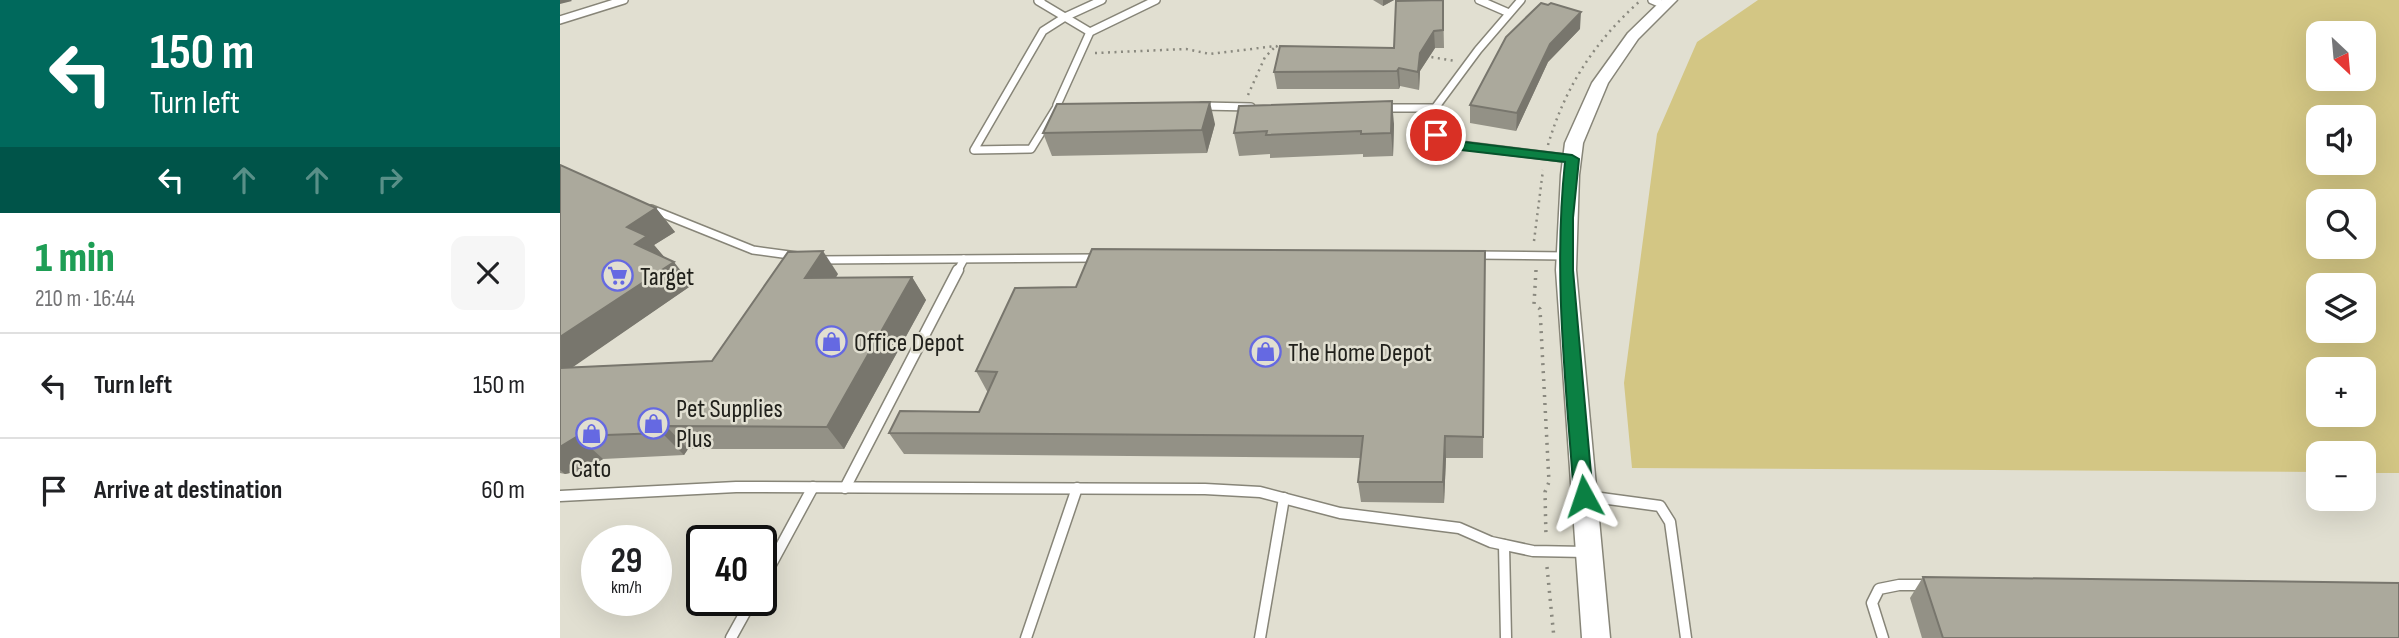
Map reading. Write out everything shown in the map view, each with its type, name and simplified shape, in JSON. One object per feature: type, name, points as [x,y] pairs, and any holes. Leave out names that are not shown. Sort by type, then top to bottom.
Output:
[{"type":"street","points":[[1596,638],[1566,256],[1566,218],[1572,159],[1574,143],[1600,83],[1633,36],[1662,2]]},
{"type":"lane","points":[[560,20],[624,0]]},
{"type":"lane","points":[[1041,0],[1038,1],[1090,32]]},
{"type":"lane","points":[[1102,0],[1065,17],[1043,31],[974,150],[1031,149],[1057,105],[1090,32],[1156,0]]},
{"type":"lane","points":[[1479,0],[1509,13]]},
{"type":"lane","points":[[1521,0],[1467,64],[1435,108],[1436,135],[1444,144],[1572,159]]},
{"type":"lane","points":[[1057,105],[1070,105]]},
{"type":"lane","points":[[1190,106],[1257,107]]},
{"type":"lane","points":[[1366,107],[1435,108]]},
{"type":"lane","points":[[646,207],[753,250],[822,260],[1112,258]]},
{"type":"lane","points":[[1461,254],[1566,256]]},
{"type":"lane","points":[[845,488],[964,259]]},
{"type":"lane","points":[[560,496],[736,487],[1209,489],[1261,492],[1340,513],[1459,528],[1504,545],[1533,551],[1589,552]]},
{"type":"lane","points":[[777,553],[813,487]]},
{"type":"lane","points":[[1026,638],[1077,488]]},
{"type":"lane","points":[[1584,496],[1660,506],[1670,522],[1686,638]]},
{"type":"lane","points":[[1260,638],[1284,498]]},
{"type":"lane","points":[[1504,545],[1506,638]]},
{"type":"lane","points":[[1883,638],[1872,603],[1879,589],[1899,585],[1937,585]]},
{"type":"lane","points":[[731,638],[743,616]]},
{"type":"path","points":[[1243,107],[1265,57],[1276,46]]},
{"type":"path","points":[[1080,54],[1186,49],[1210,54],[1276,46],[1283,50]]},
{"type":"path","points":[[1412,56],[1439,56],[1467,64]]},
{"type":"shaded area","points":[[1758,0],[2399,0],[2399,473],[2376,473],[2376,441],[2306,441],[2306,472],[1632,468],[1624,383],[1657,134],[1697,42]]},
{"type":"building","points":[[1443,0],[1443,30],[1434,31],[1420,53],[1418,72],[1399,68],[1397,71],[1274,72],[1280,46],[1394,48],[1396,1]]},
{"type":"building","points":[[1541,3],[1551,3],[1581,12],[1550,44],[1517,113],[1470,105],[1506,37]]},
{"type":"building","points":[[1392,101],[1391,133],[1234,133],[1239,106]]},
{"type":"building","points":[[1210,102],[1202,130],[1043,133],[1057,104]]},
{"type":"building","name":"Target","points":[[560,165],[656,208],[627,227],[647,236],[635,244],[674,262],[560,337]]},
{"type":"building","name":"The Home Depot","points":[[1092,249],[1485,251],[1483,437],[1445,436],[1443,482],[1358,482],[1363,436],[889,433],[900,411],[979,412],[997,372],[976,371],[1015,288],[1076,287]]},
{"type":"building","points":[[823,251],[805,278],[912,277],[827,427],[666,426],[662,433],[578,436],[560,447],[560,368],[712,361],[788,252]]},
{"type":"building","points":[[1923,577],[2399,583],[2399,638],[1943,638]]},
{"type":"place","name":"Target","points":[[617,276]]},
{"type":"place","name":"Office Depot","points":[[831,342]]},
{"type":"place","name":"The Home Depot","points":[[1265,352]]},
{"type":"place","name":"Pet Supplies Plus","points":[[653,423]]},
{"type":"place","name":"Cato","points":[[591,433]]},
{"type":"route","points":[[1436,135],[1444,144],[1572,159],[1566,218],[1566,270],[1584,496]]}]
